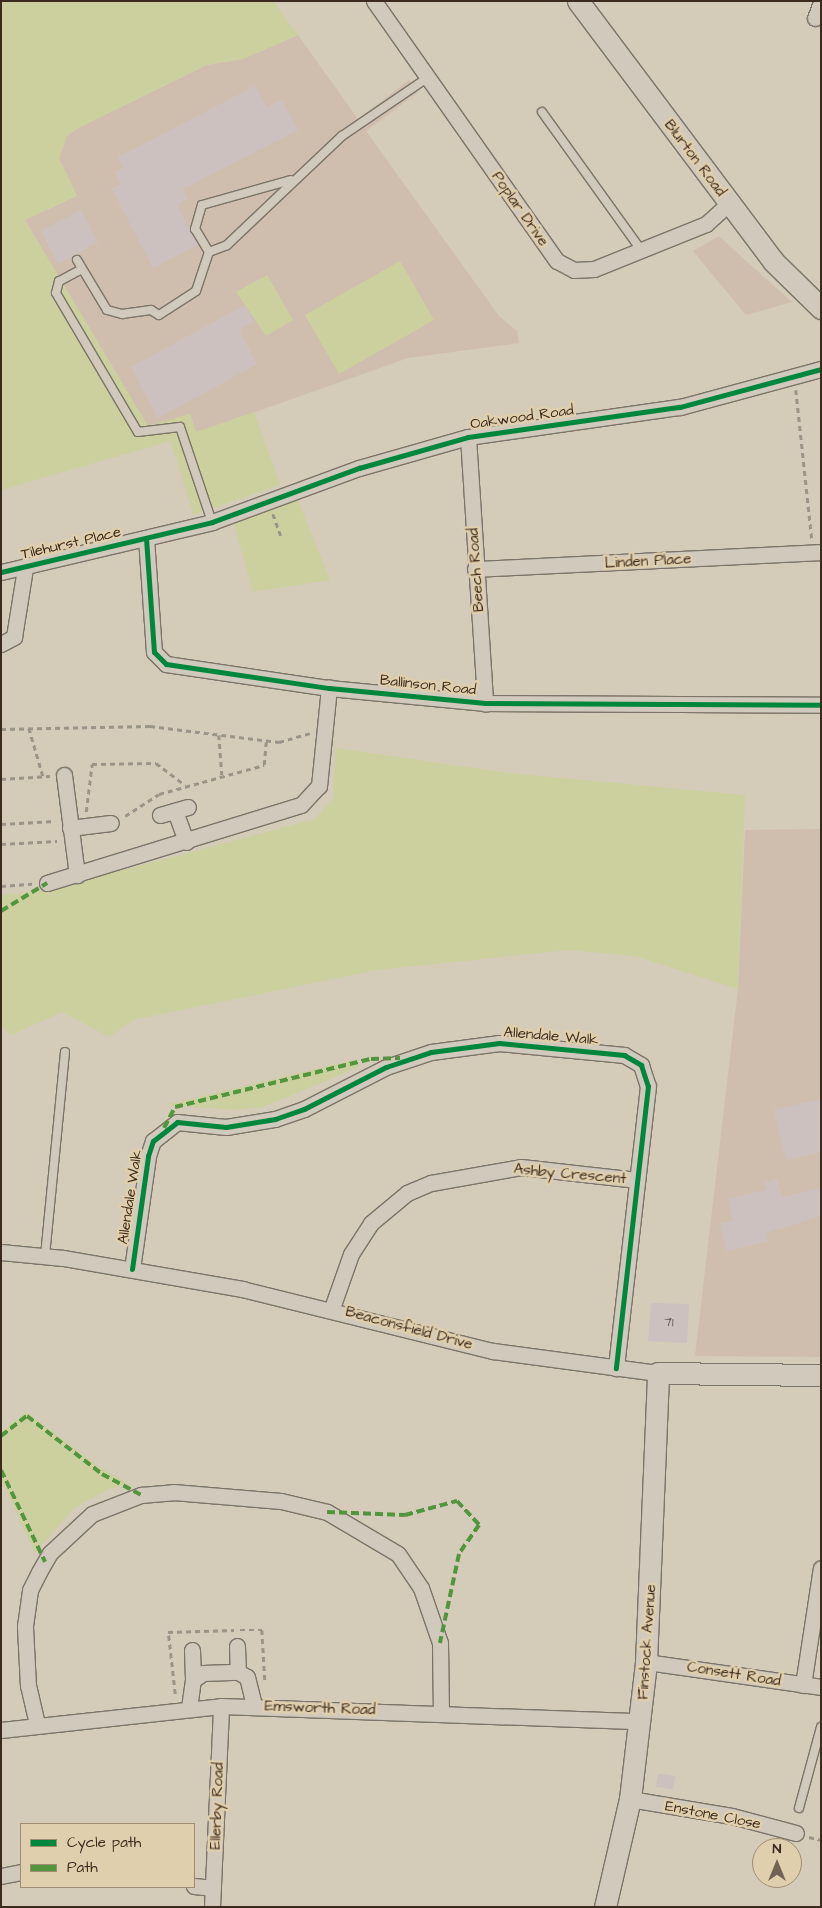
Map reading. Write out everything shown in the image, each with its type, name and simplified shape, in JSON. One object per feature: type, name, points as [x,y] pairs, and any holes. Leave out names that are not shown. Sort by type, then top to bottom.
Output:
[{"type":"street","name":"Poplar Drive","points":[[374,1],[557,261],[574,270],[594,269],[706,224],[729,203]]},
{"type":"street","name":"Blurton Road","points":[[578,1],[774,262],[821,308]]},
{"type":"street","points":[[815,18],[821,2]]},
{"type":"street","name":"Oakwood Road","points":[[146,538],[212,522],[270,504],[359,468],[468,437],[680,407],[821,369]]},
{"type":"street","name":"Beech Road","points":[[468,437],[485,703]]},
{"type":"street","name":"Tilehurst Place","points":[[1,572],[26,568],[146,538]]},
{"type":"street","name":"Ballinson Road","points":[[146,538],[154,652],[161,661],[329,688],[485,703],[821,705]]},
{"type":"street","name":"Linden Place","points":[[475,569],[817,552]]},
{"type":"street","name":"Tilehurst Place","points":[[1,644],[14,637],[26,568]]},
{"type":"street","points":[[47,883],[186,842],[308,800],[319,786],[329,688]]},
{"type":"street","points":[[64,775],[74,829],[77,875]]},
{"type":"street","points":[[174,811],[186,842]]},
{"type":"street","points":[[74,829],[111,823]]},
{"type":"street","name":"Allendale Walk","points":[[132,1269],[148,1156],[164,1128],[177,1122],[226,1128],[275,1119],[304,1110],[386,1067],[431,1052],[499,1043],[588,1050],[633,1059],[641,1065],[648,1086],[616,1368]]},
{"type":"street","name":"Ashby Crescent","points":[[332,1308],[351,1254],[371,1223],[407,1193],[431,1183],[520,1167],[638,1180]]},
{"type":"street","name":"Beaconsfield Drive","points":[[1,1252],[45,1256],[132,1269],[332,1308],[494,1350],[658,1373],[821,1375]]},
{"type":"street","name":"Finstock Avenue","points":[[605,1907],[630,1799],[646,1662],[658,1373]]},
{"type":"street","points":[[37,1724],[28,1686],[25,1626],[30,1590],[50,1553],[92,1514],[140,1495],[173,1492],[281,1501],[327,1512],[398,1554],[421,1588],[440,1642],[442,1712]]},
{"type":"street","points":[[804,1685],[821,1568]]},
{"type":"street","points":[[237,1646],[238,1672],[252,1686],[260,1706]]},
{"type":"street","points":[[182,1709],[193,1680],[192,1650]]},
{"type":"street","name":"Consett Road","points":[[646,1662],[821,1687]]},
{"type":"street","points":[[193,1680],[203,1673],[238,1672]]},
{"type":"street","name":"Emsworth Road","points":[[1,1730],[37,1724],[221,1706],[442,1712],[640,1721]]},
{"type":"street","name":"Ellerby Road","points":[[212,1907],[221,1706]]},
{"type":"street","name":"Enstone Close","points":[[630,1799],[732,1816],[796,1834]]},
{"type":"street","points":[[1,1876],[20,1872]]},
{"type":"street","points":[[195,1886],[213,1888]]},
{"type":"lane","points":[[209,252],[227,245],[293,179],[342,136],[427,78]]},
{"type":"lane","points":[[542,112],[641,250]]},
{"type":"lane","points":[[77,260],[106,310],[122,314],[151,310],[159,315],[196,291],[209,252],[195,229],[202,205],[293,179]]},
{"type":"lane","points":[[82,269],[59,281],[56,293],[138,432],[180,427],[212,522]]},
{"type":"lane","points":[[45,1256],[65,1052]]},
{"type":"lane","points":[[799,1808],[821,1727]]},
{"type":"path","points":[[792,377],[800,407],[817,552]]},
{"type":"path","points":[[270,504],[281,536]]},
{"type":"path","points":[[1,729],[150,726],[266,742],[279,742],[326,728]]},
{"type":"path","points":[[29,728],[43,776]]},
{"type":"path","points":[[219,735],[222,775]]},
{"type":"path","points":[[111,823],[159,794],[222,775],[264,765],[266,742]]},
{"type":"path","points":[[74,829],[92,764],[156,763],[185,786]]},
{"type":"path","points":[[1,779],[64,775]]},
{"type":"path","points":[[1,824],[74,829]]},
{"type":"path","points":[[1,844],[74,829]]},
{"type":"path","points":[[1,886],[47,883]]},
{"type":"path","points":[[182,1709],[168,1632],[262,1630],[260,1706]]},
{"type":"shaded area","points":[[298,35],[358,119],[409,80],[418,92],[366,131],[499,316],[517,331],[519,343],[408,358],[196,433],[190,414],[148,427],[25,220],[77,196],[59,158],[67,136],[78,128],[207,65],[243,59]]},
{"type":"shaded area","points":[[719,236],[792,302],[746,315],[693,251]]},
{"type":"shaded area","points":[[821,829],[821,1357],[695,1356],[738,989],[745,830]]},
{"type":"green space","points":[[1,1],[273,1],[298,35],[243,59],[207,65],[78,128],[67,136],[59,158],[77,196],[25,220],[148,426],[190,414],[196,432],[254,412],[280,485],[193,515],[171,441],[1,490]]},
{"type":"green space","points":[[400,261],[434,320],[339,374],[305,315]]},
{"type":"green space","points":[[267,275],[293,320],[266,336],[236,292]]},
{"type":"green space","points":[[297,498],[330,580],[253,592],[233,521]]},
{"type":"green space","points":[[336,748],[509,773],[745,795],[738,989],[635,956],[569,950],[377,970],[133,1020],[109,1037],[62,1012],[11,1035],[1,1025],[1,895],[52,889],[315,819],[333,798]]},
{"type":"green space","points":[[358,1059],[359,1067],[263,1107],[234,1110],[165,1105]]},
{"type":"green space","points":[[26,1412],[95,1464],[129,1484],[108,1489],[73,1509],[35,1553],[1,1478],[1,1432]]},
{"type":"building","points":[[255,86],[267,108],[282,100],[298,130],[183,189],[188,199],[177,205],[198,245],[153,268],[112,189],[121,184],[115,172],[123,168],[118,157]]},
{"type":"building","points":[[81,210],[98,242],[58,264],[41,231]]},
{"type":"building","points":[[245,305],[254,322],[239,330],[257,364],[158,418],[131,367]]},
{"type":"building","points":[[821,1099],[821,1152],[786,1160],[774,1110]]},
{"type":"building","points":[[777,1179],[782,1197],[821,1188],[821,1216],[766,1233],[768,1241],[727,1251],[720,1224],[733,1221],[728,1199],[766,1190],[764,1183]]},
{"type":"building","points":[[651,1303],[689,1304],[687,1343],[648,1341]]},
{"type":"building","points":[[658,1774],[675,1776],[673,1789],[656,1787]]},
{"type":"marked path","points":[[1,911],[47,883]]},
{"type":"marked path","points":[[164,1128],[175,1107],[371,1059],[400,1058]]},
{"type":"marked path","points":[[1,1436],[27,1416],[102,1474],[141,1495]]},
{"type":"marked path","points":[[1,1470],[45,1562]]},
{"type":"marked path","points":[[327,1512],[405,1515],[457,1501],[479,1525],[459,1554],[440,1643]]},
{"type":"cycle path","points":[[1,572],[212,522],[359,468],[468,437],[680,407],[821,369]]},
{"type":"cycle path","points":[[146,538],[154,652],[166,664],[329,688],[485,703],[821,705]]},
{"type":"cycle path","points":[[132,1269],[148,1156],[153,1141],[177,1122],[226,1127],[275,1119],[304,1109],[386,1067],[431,1052],[499,1043],[624,1055],[641,1065],[648,1086],[616,1368]]}]
